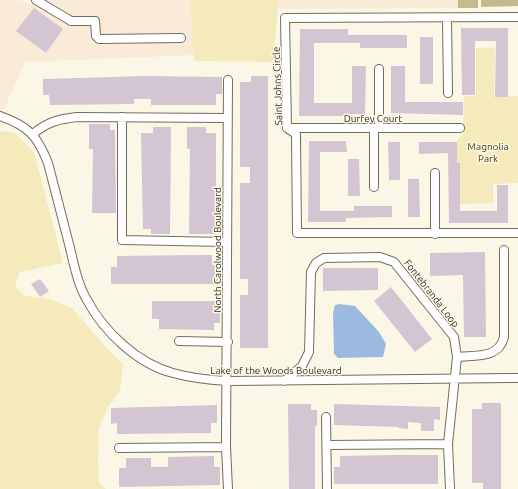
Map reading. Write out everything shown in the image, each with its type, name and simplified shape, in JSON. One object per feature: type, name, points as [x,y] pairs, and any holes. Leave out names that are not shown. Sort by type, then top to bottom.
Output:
[{"type":"street","points":[[36,0],[71,21],[95,21],[96,36],[99,39],[181,38]]},
{"type":"street","name":"Saint Johns Circle","points":[[518,17],[285,18],[287,128],[296,134],[297,233],[518,233]]},
{"type":"street","points":[[447,18],[448,93]]},
{"type":"street","points":[[374,187],[379,69]]},
{"type":"street","name":"North Carolwood Boulevard","points":[[228,80],[226,242],[228,342],[226,447],[228,489]]},
{"type":"street","name":"Lake of the Woods Boulevard","points":[[0,116],[19,122],[33,134],[42,146],[48,163],[78,277],[86,300],[112,335],[149,364],[172,373],[201,379],[227,381],[518,378]]},
{"type":"street","points":[[33,134],[44,125],[57,120],[77,117],[227,118]]},
{"type":"street","points":[[122,117],[122,240],[226,242]]},
{"type":"street","name":"Durfey Court","points":[[287,128],[460,128]]},
{"type":"street","points":[[435,172],[435,234]]},
{"type":"street","points":[[457,356],[490,354],[497,350],[502,344],[504,337],[504,250]]},
{"type":"street","name":"Fontebranda Loop","points":[[283,381],[302,366],[309,352],[311,272],[316,263],[324,258],[380,256],[394,262],[454,337],[457,356],[456,379],[448,444],[450,489]]},
{"type":"street","points":[[179,341],[228,342]]},
{"type":"street","points":[[326,417],[328,445],[327,489]]},
{"type":"street","points":[[328,445],[448,444]]},
{"type":"street","points":[[119,448],[226,447]]},
{"type":"shaded area","points":[[2,0],[18,0],[35,5],[71,26],[99,26],[99,17],[72,16],[48,0],[190,0],[194,55],[25,62],[3,111],[0,111],[0,3]]},
{"type":"shaded area","points":[[279,0],[458,0],[458,8],[278,9]]},
{"type":"shaded area","points":[[458,0],[478,0],[478,8],[458,8]]},
{"type":"shaded area","points":[[481,0],[518,0],[518,6],[481,7]]},
{"type":"green space","points":[[190,0],[279,0],[273,62],[194,61]]},
{"type":"green space","name":"Magnolia Park","points":[[476,48],[495,48],[494,96],[518,96],[518,183],[493,184],[493,203],[460,204],[460,164],[457,163],[456,142],[463,134],[464,96],[476,96]]},
{"type":"green space","points":[[0,131],[15,133],[34,152],[63,263],[19,272],[15,287],[25,296],[51,299],[72,308],[103,344],[123,364],[120,391],[108,407],[99,428],[99,482],[106,489],[0,489]]},
{"type":"water","points":[[335,305],[355,306],[379,332],[386,344],[383,357],[338,358],[334,354],[333,313]]},
{"type":"building","points":[[34,8],[63,29],[46,53],[16,31]]},
{"type":"building","points":[[461,28],[508,28],[508,97],[495,97],[496,41],[475,41],[475,95],[462,95]]},
{"type":"building","points":[[300,29],[348,29],[348,35],[407,35],[407,48],[360,48],[360,43],[314,43],[314,103],[352,103],[352,66],[366,66],[365,114],[347,114],[347,116],[299,116]]},
{"type":"building","points":[[420,37],[433,37],[433,84],[420,84]]},
{"type":"building","points":[[391,66],[405,66],[405,102],[463,102],[463,115],[391,113]]},
{"type":"building","points":[[145,76],[222,77],[222,94],[216,94],[216,105],[151,105],[151,99],[134,99],[134,104],[50,105],[49,95],[43,95],[43,79]]},
{"type":"building","points":[[251,76],[268,76],[268,348],[240,348],[240,295],[248,295],[248,279],[240,279],[240,183],[250,183],[250,167],[240,167],[240,82],[251,82]]},
{"type":"building","points":[[89,124],[110,124],[110,130],[115,130],[116,213],[92,213],[93,149],[89,149]]},
{"type":"building","points":[[153,127],[171,127],[170,234],[151,234],[151,229],[143,229],[141,133],[153,133]]},
{"type":"building","points":[[187,127],[206,127],[206,133],[216,133],[216,234],[189,234],[190,149],[187,149]]},
{"type":"building","points":[[309,141],[346,141],[347,152],[320,152],[320,211],[354,211],[354,206],[392,206],[392,217],[346,218],[346,222],[308,222]]},
{"type":"building","points":[[388,142],[400,142],[400,180],[389,180]]},
{"type":"building","points":[[419,142],[457,142],[457,163],[460,163],[460,211],[497,211],[497,185],[508,185],[508,223],[449,223],[448,153],[419,154]]},
{"type":"building","points":[[348,159],[359,159],[360,196],[348,196]]},
{"type":"building","points":[[408,179],[419,179],[420,217],[408,217]]},
{"type":"building","points":[[485,252],[486,337],[464,337],[463,275],[430,276],[430,253]]},
{"type":"building","points":[[212,255],[212,265],[218,265],[218,284],[111,284],[111,267],[117,267],[117,256]]},
{"type":"building","points":[[323,268],[378,268],[378,290],[323,291]]},
{"type":"building","points":[[40,279],[49,291],[40,297],[31,284]]},
{"type":"building","points":[[391,287],[432,339],[415,352],[374,301]]},
{"type":"building","points":[[152,301],[220,301],[220,323],[214,323],[214,330],[159,329],[159,319],[152,319]]},
{"type":"building","points":[[482,403],[501,403],[501,489],[483,489],[483,483],[472,483],[472,409],[482,409]]},
{"type":"building","points":[[288,404],[311,404],[311,410],[317,410],[317,426],[315,426],[315,489],[289,489]]},
{"type":"building","points":[[334,404],[440,407],[440,420],[434,419],[434,431],[421,431],[421,423],[408,422],[408,429],[398,427],[334,425]]},
{"type":"building","points":[[217,405],[217,423],[211,423],[211,433],[117,434],[117,423],[111,424],[111,408]]},
{"type":"building","points":[[438,455],[438,484],[334,484],[334,467],[340,467],[340,456]]},
{"type":"building","points":[[214,456],[214,467],[220,467],[220,485],[119,487],[119,468],[126,468],[126,458],[151,458],[151,467],[168,467],[168,457]]}]
